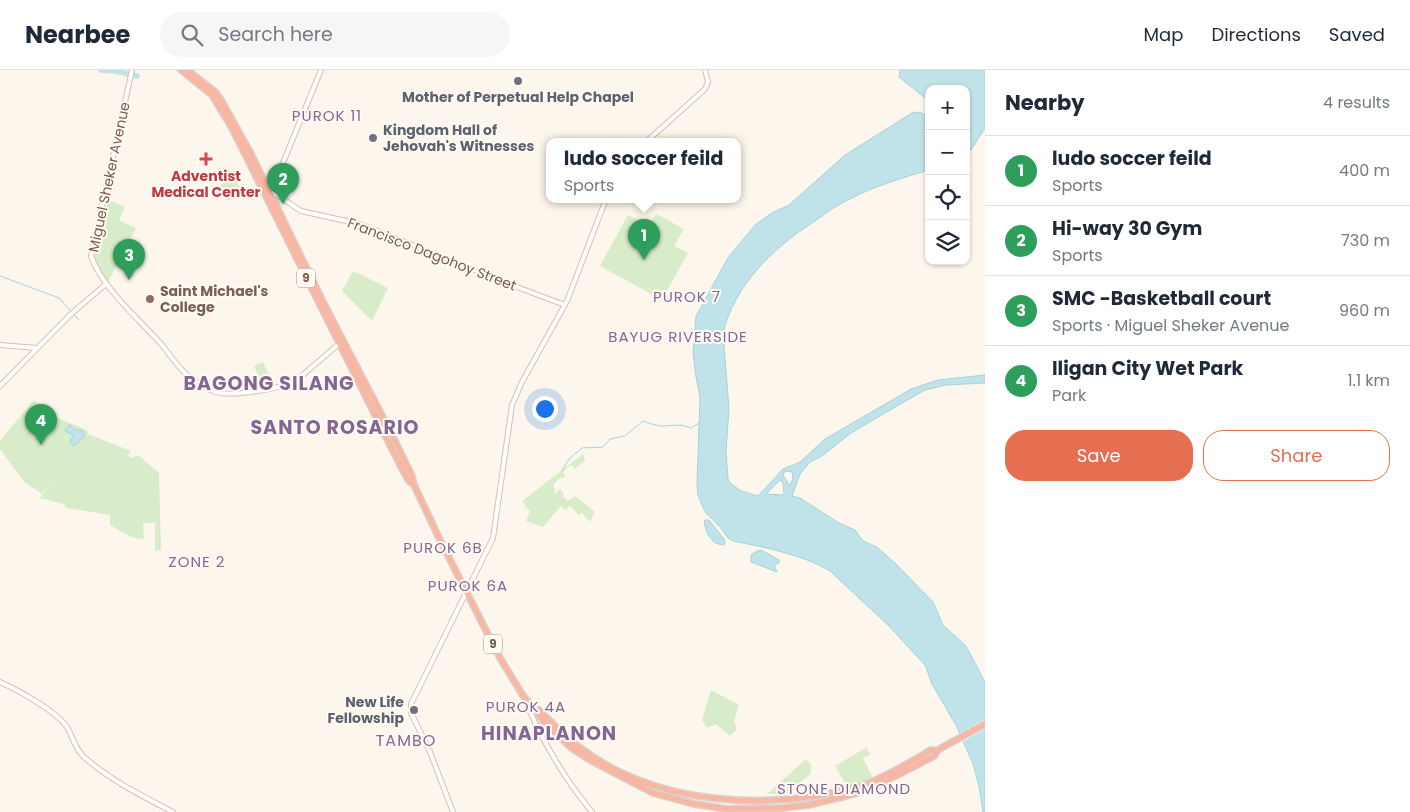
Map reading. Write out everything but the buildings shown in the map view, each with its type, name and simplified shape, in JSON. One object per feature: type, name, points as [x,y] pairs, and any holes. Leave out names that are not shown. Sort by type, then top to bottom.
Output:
[{"type":"highway","name":"9","points":[[181,70],[212,95],[218,103],[269,194],[412,476],[414,485],[500,658],[522,693],[545,723],[573,749],[653,793],[694,804],[723,809],[782,808],[823,802],[865,790],[934,756],[943,747],[985,724]]},
{"type":"highway","name":"9","points":[[187,70],[215,92],[251,154],[340,343],[408,480],[414,485]]},
{"type":"highway","name":"9","points":[[522,693],[575,744],[609,766],[656,788],[724,805],[788,804],[836,794],[862,786],[897,770],[931,750],[937,751]]},
{"type":"highway","points":[[538,730],[545,723]]},
{"type":"street","points":[[269,194],[321,70]]},
{"type":"street","points":[[650,138],[706,90],[708,82],[705,70]]},
{"type":"street","name":"Miguel Sheker Avenue","points":[[131,72],[90,256],[106,284],[186,374],[203,386],[224,394],[236,394],[292,383],[340,343]]},
{"type":"street","name":"Francisco Dagohoy Street","points":[[269,194],[301,211],[358,224],[522,290],[566,303]]},
{"type":"street","points":[[453,812],[430,752],[410,710],[411,704],[494,538],[512,405],[522,382],[566,303],[604,203]]},
{"type":"street","points":[[0,386],[71,313],[106,284]]},
{"type":"street","points":[[0,345],[37,348]]},
{"type":"street","points":[[0,682],[34,701],[55,716],[66,727],[78,751],[88,760],[132,790],[173,812]]},
{"type":"street","points":[[522,693],[538,730],[568,782],[592,812]]},
{"type":"green space","points":[[235,178],[243,194],[228,201],[220,185]]},
{"type":"green space","points":[[104,198],[125,207],[119,220],[136,228],[108,282],[94,259],[93,250]]},
{"type":"green space","points":[[656,214],[684,229],[674,246],[688,253],[662,300],[600,266],[628,215],[649,226]]},
{"type":"green space","points":[[353,271],[388,288],[372,321],[342,291]]},
{"type":"green space","points":[[263,362],[269,375],[260,380],[254,366]]},
{"type":"green space","points":[[34,400],[52,415],[87,430],[88,434],[131,451],[128,456],[131,458],[138,455],[159,473],[161,550],[155,551],[155,523],[143,523],[144,539],[131,537],[110,525],[110,515],[67,508],[64,504],[40,498],[60,471],[42,494],[24,482],[0,449],[0,441]]},
{"type":"green space","points":[[583,454],[585,461],[575,469],[571,465],[563,472],[565,477],[561,477],[553,485],[555,490],[553,492],[556,493],[560,489],[568,501],[575,496],[595,512],[590,522],[582,513],[579,515],[570,506],[565,510],[561,506],[543,527],[526,521],[530,512],[522,501]]},
{"type":"green space","points":[[711,690],[739,705],[734,721],[737,729],[730,736],[716,724],[707,728],[702,720]]},
{"type":"green space","points":[[867,747],[870,755],[863,758],[873,778],[847,786],[835,766]]},
{"type":"green space","points":[[806,759],[811,765],[811,774],[784,794],[767,794]]},
{"type":"water","points":[[900,70],[985,70],[985,128],[971,150],[970,85],[925,85],[925,98],[899,77]]},
{"type":"water","points":[[917,112],[925,115],[925,171],[869,190],[830,210],[782,245],[769,257],[736,299],[723,333],[729,409],[726,451],[728,479],[730,483],[741,491],[758,496],[783,469],[800,462],[825,439],[911,389],[938,380],[985,375],[985,383],[946,385],[925,390],[851,433],[822,456],[810,462],[800,474],[792,496],[800,498],[839,523],[855,530],[863,541],[877,547],[933,602],[943,625],[966,646],[985,682],[985,812],[983,812],[973,764],[957,727],[932,684],[925,665],[888,625],[830,571],[796,556],[733,541],[728,538],[705,512],[698,495],[700,397],[693,352],[696,316],[729,256],[756,224],[772,213],[789,205],[845,155],[912,113]],"holes":[[[785,471],[792,472],[793,478],[790,486],[783,475]],[[780,480],[783,483],[784,493],[782,495],[766,494]]]},
{"type":"water","points":[[70,425],[75,430],[84,432],[84,437],[74,446],[70,443],[73,435],[65,431]]},
{"type":"water","points":[[705,520],[709,520],[724,539],[724,545],[712,541],[705,525]]},
{"type":"water","points":[[761,550],[779,560],[779,563],[774,565],[777,572],[751,562],[751,555]]},
{"type":"pier","points":[[985,719],[985,729],[962,742],[958,734]]},
{"type":"waterway","points":[[101,70],[137,76]]},
{"type":"waterway","points":[[0,276],[59,298],[79,320]]},
{"type":"waterway","points":[[562,470],[570,458],[582,448],[603,447],[610,439],[625,436],[643,421],[658,426],[680,425],[691,428],[699,423]]},
{"type":"place","name":"Mother of Perpetual Help Chapel","points":[[518,81]]},
{"type":"place","name":"Kingdom Hall of Jehovah's Witnesses","points":[[373,138]]},
{"type":"place","name":"Adventist Medical Center","points":[[206,159]]},
{"type":"place","name":"Hi-way 30 Gym","points":[[283,204]]},
{"type":"place","name":"ludo soccer feild","points":[[644,260]]},
{"type":"place","name":"SMC -Basketball court","points":[[129,280]]},
{"type":"place","name":"Saint Michael's College","points":[[150,299]]},
{"type":"place","name":"Iligan City Wet Park","points":[[41,445]]},
{"type":"place","name":"New Life Fellowship","points":[[414,710]]},
{"type":"district","name":"PUROK 11","points":[[327,116]]},
{"type":"district","name":"PUROK 7","points":[[687,297]]},
{"type":"district","name":"BAYUG RIVERSIDE","points":[[678,337]]},
{"type":"district","name":"BAGONG SILANG","points":[[269,383]]},
{"type":"district","name":"SANTO ROSARIO","points":[[335,427]]},
{"type":"district","name":"PUROK 6B","points":[[443,548]]},
{"type":"district","name":"ZONE 2","points":[[197,562]]},
{"type":"district","name":"PUROK 6A","points":[[468,586]]},
{"type":"district","name":"PUROK 4A","points":[[526,707]]},
{"type":"district","name":"HINAPLANON","points":[[549,733]]},
{"type":"district","name":"TAMBO","points":[[406,740]]},
{"type":"district","name":"STONE DIAMOND","points":[[844,789]]}]
